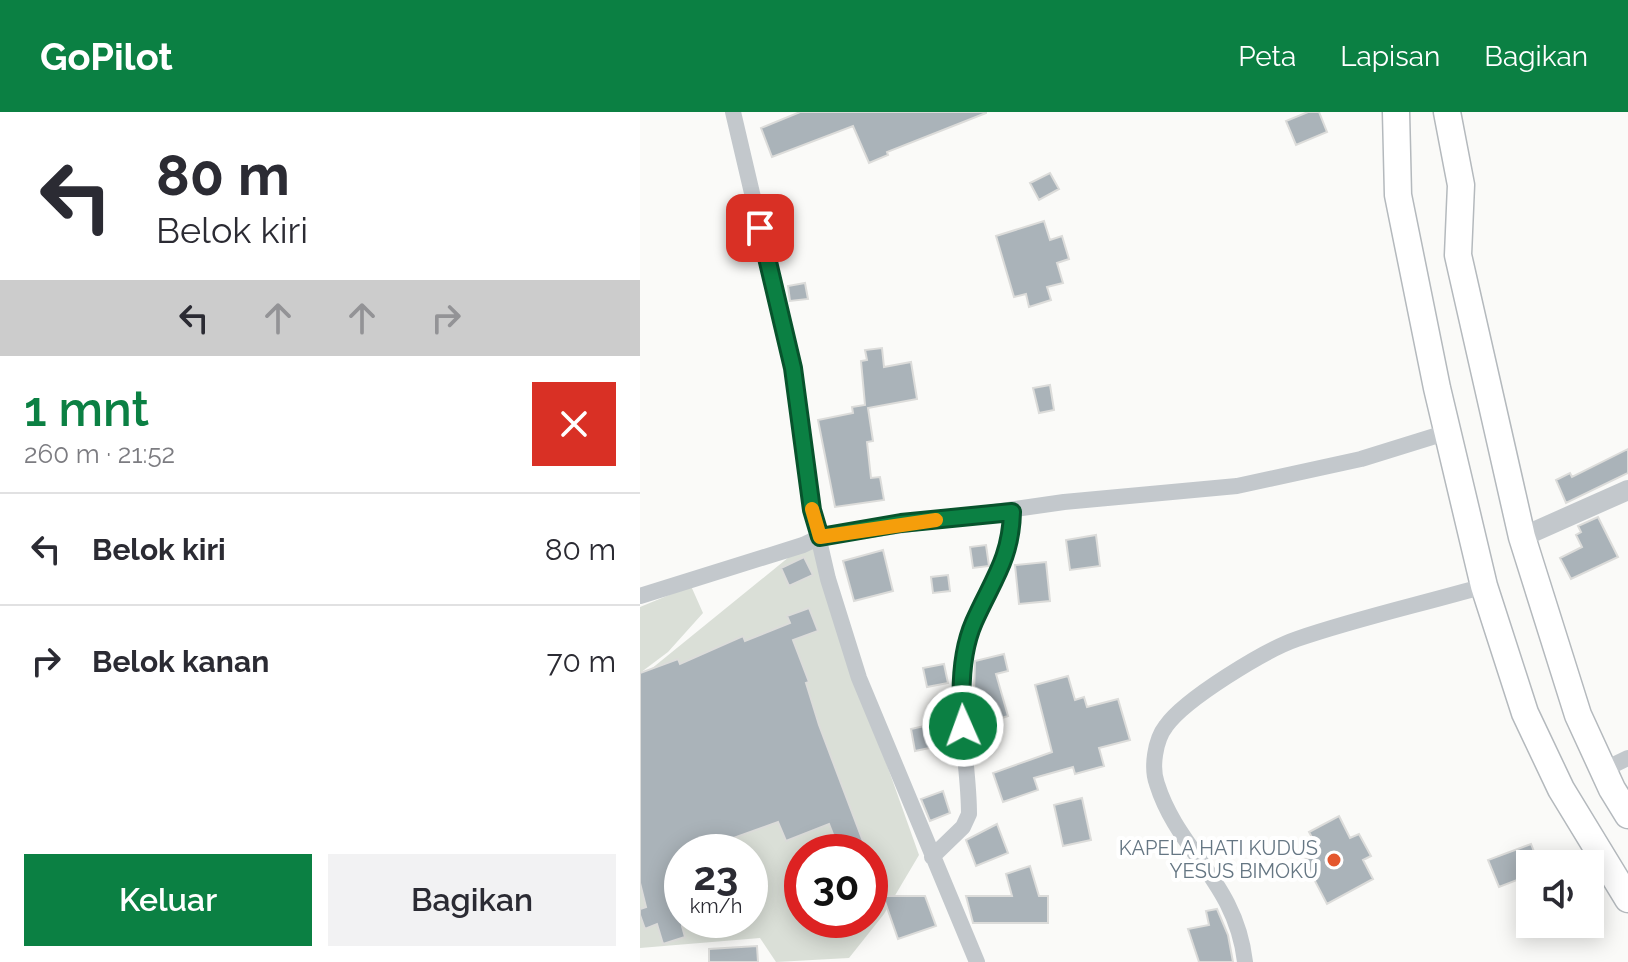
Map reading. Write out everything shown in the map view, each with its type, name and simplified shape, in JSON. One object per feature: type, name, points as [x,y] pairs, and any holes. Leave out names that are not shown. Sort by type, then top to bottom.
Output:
[{"type":"highway","points":[[1396,112],[1398,195],[1484,586],[1525,713],[1561,789],[1628,899]]},
{"type":"highway","points":[[1447,112],[1461,185],[1458,255],[1522,537],[1578,715],[1628,815]]},
{"type":"street","points":[[733,112],[793,368],[812,510],[828,579],[859,678],[977,962]]},
{"type":"street","points":[[640,596],[820,537],[901,523],[1012,512],[1064,502],[1237,486],[1361,459],[1448,432]]},
{"type":"street","points":[[1522,537],[1628,490]]},
{"type":"street","points":[[932,857],[963,827],[969,814],[960,697],[965,653],[973,623],[1005,561],[1011,540],[1012,512]]},
{"type":"street","points":[[1245,962],[1242,940],[1223,891],[1182,833],[1157,787],[1154,773],[1157,746],[1165,726],[1203,694],[1249,662],[1295,639],[1418,602],[1484,586]]},
{"type":"street","points":[[1603,770],[1628,758]]},
{"type":"shaded area","points":[[817,544],[830,605],[919,855],[888,907],[888,834],[784,834],[784,938],[865,938],[849,958],[776,962],[760,938],[640,948],[640,678],[800,548]]},
{"type":"shaded area","points":[[691,586],[703,613],[668,652],[640,673],[640,607]]},
{"type":"building","points":[[800,112],[986,113],[887,152],[888,155],[869,163],[853,126],[772,157],[761,128]]},
{"type":"building","points":[[1308,112],[1319,112],[1327,132],[1296,145],[1286,121]]},
{"type":"building","points":[[1050,173],[1059,189],[1039,200],[1030,183]]},
{"type":"building","points":[[1044,221],[1050,240],[1062,236],[1069,259],[1057,263],[1063,283],[1047,287],[1051,300],[1029,307],[1026,294],[1014,297],[996,236]]},
{"type":"building","points":[[805,283],[808,299],[790,301],[788,286]]},
{"type":"building","points":[[882,348],[884,367],[911,362],[917,399],[868,408],[873,441],[867,442],[871,478],[880,477],[884,500],[835,507],[818,420],[853,413],[852,407],[865,405],[861,361],[867,360],[865,350]]},
{"type":"building","points":[[1050,385],[1054,410],[1039,413],[1033,388]]},
{"type":"building","points":[[1628,449],[1628,473],[1566,503],[1556,480],[1570,473],[1572,477]]},
{"type":"building","points":[[1598,517],[1618,557],[1571,579],[1560,558],[1582,547],[1576,535],[1581,532],[1578,526]]},
{"type":"building","points":[[1096,535],[1100,566],[1070,570],[1066,540]]},
{"type":"building","points":[[986,545],[989,566],[973,568],[970,547]]},
{"type":"building","points":[[883,550],[893,591],[854,601],[843,561]]},
{"type":"building","points":[[804,557],[813,575],[789,586],[781,568]]},
{"type":"building","points":[[1046,562],[1050,601],[1019,604],[1015,565]]},
{"type":"building","points":[[948,575],[950,591],[933,593],[931,577]]},
{"type":"building","points":[[809,608],[818,631],[793,640],[809,682],[806,683],[819,725],[860,834],[833,834],[829,824],[804,834],[784,836],[778,822],[744,834],[664,834],[664,938],[682,938],[663,944],[657,924],[645,929],[640,915],[640,909],[646,907],[640,883],[640,673],[678,659],[680,664],[743,636],[745,641],[790,623],[787,616]]},
{"type":"building","points":[[1004,654],[1008,671],[996,674],[1008,716],[973,727],[975,661]]},
{"type":"building","points":[[944,664],[948,683],[927,687],[923,668]]},
{"type":"building","points":[[1068,676],[1075,700],[1084,697],[1087,707],[1118,699],[1130,740],[1099,748],[1104,766],[1075,774],[1073,767],[1034,778],[1038,790],[1003,802],[993,773],[1052,752],[1035,685]]},
{"type":"building","points":[[951,720],[953,743],[915,751],[911,729]]},
{"type":"building","points":[[943,791],[950,813],[930,821],[921,799]]},
{"type":"building","points":[[1082,798],[1091,840],[1063,846],[1054,805]]},
{"type":"building","name":"KAPELA HATI KUDUS YESUS BIMOKU","points":[[1339,816],[1350,838],[1359,834],[1371,856],[1363,860],[1373,879],[1327,904],[1304,860],[1320,852],[1309,832]]},
{"type":"building","points":[[997,824],[1008,853],[976,866],[966,840]]},
{"type":"building","points":[[1531,844],[1533,850],[1516,850],[1516,880],[1499,887],[1488,860]]},
{"type":"building","points":[[1030,866],[1039,896],[1048,896],[1048,923],[973,923],[966,896],[1012,896],[1006,874]]},
{"type":"building","points":[[888,896],[925,896],[936,926],[898,939],[888,910]]},
{"type":"building","points":[[1217,909],[1228,935],[1233,962],[1199,962],[1188,929],[1209,925],[1206,911]]},
{"type":"building","points":[[757,946],[758,962],[709,962],[709,949]]},
{"type":"slow traffic","points":[[812,509],[820,537],[936,520]]},
{"type":"place","name":"KAPELA HATI KUDUS YESUS BIMOKU","points":[[1334,860]]},
{"type":"route","points":[[760,228],[793,368],[812,510],[820,537],[901,523],[1012,512],[1011,540],[1005,561],[973,623],[965,653],[960,697],[963,726]]}]
